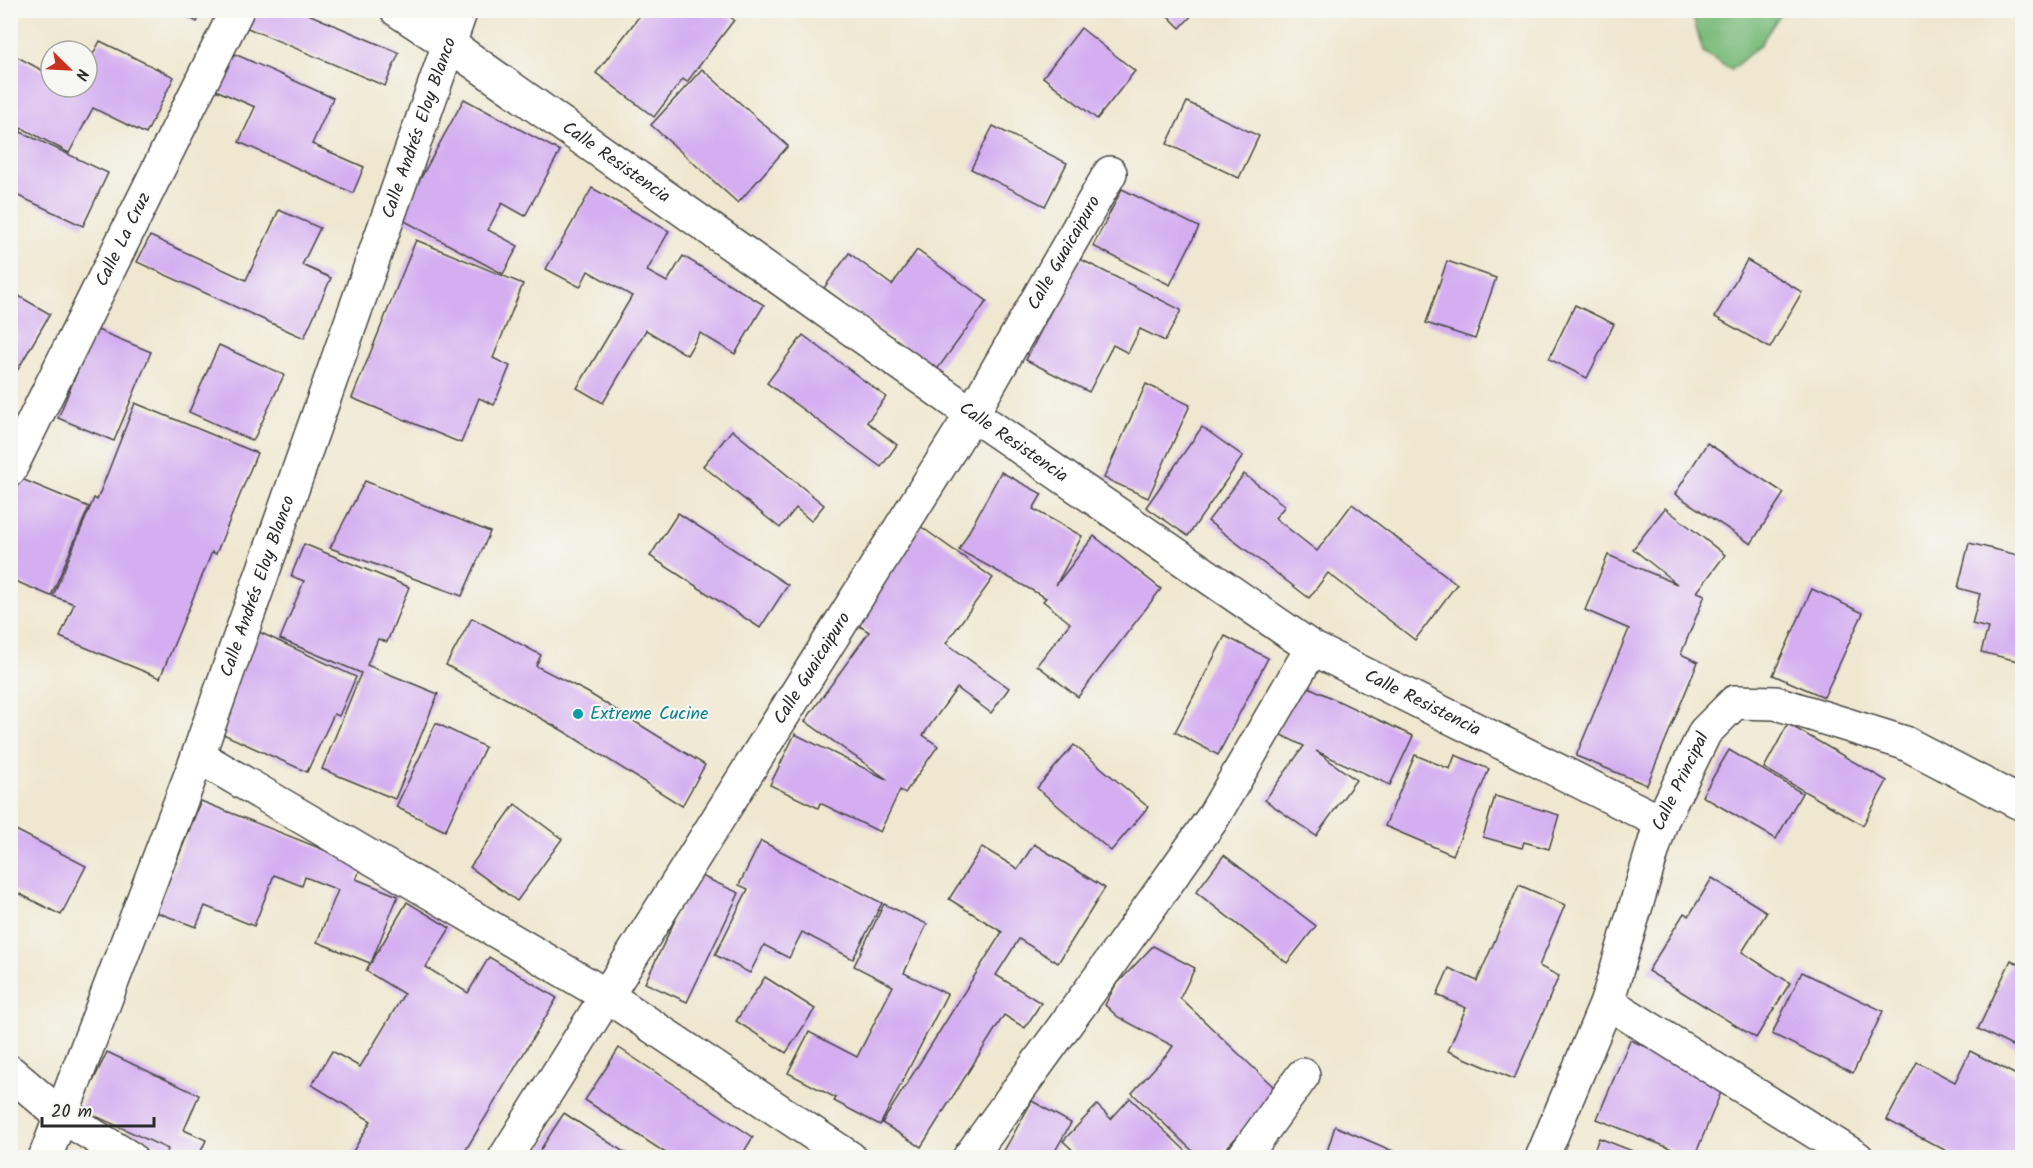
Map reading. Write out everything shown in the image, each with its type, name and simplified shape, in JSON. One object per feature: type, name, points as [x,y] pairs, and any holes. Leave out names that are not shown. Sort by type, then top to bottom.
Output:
[{"type":"street","name":"Calle La Cruz","points":[[10,469],[237,10]]},
{"type":"street","name":"Calle Resistencia","points":[[397,10],[450,45],[972,414],[1312,648],[1661,822]]},
{"type":"street","name":"Calle Andrés Eloy Blanco","points":[[45,1158],[198,756],[461,10]]},
{"type":"street","name":"Calle Guaicaipuro","points":[[504,1158],[972,414],[1110,173]]},
{"type":"street","points":[[969,1158],[1212,819],[1312,648]]},
{"type":"street","name":"Calle Principal","points":[[1542,1158],[1607,1002],[1661,822],[1705,732],[1735,702],[1776,703],[1905,742],[2018,802]]},
{"type":"street","points":[[198,756],[608,996],[850,1158]]},
{"type":"street","points":[[1607,1002],[1857,1158]]},
{"type":"street","points":[[10,1072],[60,1115],[130,1158]]},
{"type":"street","points":[[1243,1158],[1303,1075]]},
{"type":"green space","points":[[1691,10],[1781,11],[1760,45],[1731,70],[1703,52]]},
{"type":"building","points":[[174,10],[202,10],[197,22]]},
{"type":"building","points":[[250,10],[299,10],[399,53],[385,86],[243,26]]},
{"type":"building","points":[[644,10],[722,10],[734,20],[687,82],[683,79],[654,117],[596,73]]},
{"type":"building","points":[[1162,10],[1197,10],[1180,28]]},
{"type":"building","points":[[1081,28],[1135,71],[1097,119],[1043,77]]},
{"type":"building","points":[[100,41],[174,77],[146,134],[93,108],[69,153],[22,128],[10,149],[10,53],[39,69],[39,99],[99,99]]},
{"type":"building","points":[[228,51],[333,98],[312,144],[364,167],[353,193],[239,142],[255,107],[211,88]]},
{"type":"building","points":[[702,69],[788,146],[738,203],[651,125]]},
{"type":"building","points":[[464,99],[560,151],[525,216],[502,203],[488,230],[518,246],[503,274],[399,218]]},
{"type":"building","points":[[1187,102],[1259,136],[1239,178],[1167,144]]},
{"type":"building","points":[[993,126],[1067,163],[1045,206],[971,169]]},
{"type":"building","points":[[21,132],[108,173],[83,226],[10,192],[10,154]]},
{"type":"building","points":[[592,188],[669,231],[647,271],[667,282],[683,256],[764,305],[735,354],[700,333],[687,355],[646,330],[603,403],[577,388],[632,296],[588,271],[580,287],[546,269]]},
{"type":"building","points":[[1122,189],[1199,227],[1170,285],[1093,246]]},
{"type":"building","points":[[279,210],[320,228],[302,265],[331,278],[304,338],[137,262],[150,236],[246,280]]},
{"type":"building","points":[[416,240],[523,284],[493,358],[510,366],[494,405],[479,398],[461,443],[352,398]]},
{"type":"building","points":[[917,250],[987,301],[936,371],[824,288],[849,253],[892,285]]},
{"type":"building","points":[[1078,258],[1181,310],[1165,341],[1140,329],[1128,353],[1113,345],[1089,392],[1026,360]]},
{"type":"building","points":[[1747,260],[1802,292],[1770,348],[1715,317]]},
{"type":"building","points":[[1447,261],[1496,278],[1475,339],[1426,323]]},
{"type":"building","points":[[10,291],[50,314],[10,383]]},
{"type":"building","points":[[1575,305],[1614,324],[1587,378],[1549,359]]},
{"type":"building","points":[[95,329],[151,352],[114,441],[58,418]]},
{"type":"building","points":[[803,335],[886,397],[867,422],[897,445],[881,467],[767,383]]},
{"type":"building","points":[[219,345],[284,375],[253,441],[189,412]]},
{"type":"building","points":[[1146,384],[1190,405],[1148,498],[1104,478]]},
{"type":"building","points":[[135,403],[257,453],[216,554],[212,552],[160,678],[60,637],[74,604],[53,596],[94,498],[97,500]]},
{"type":"building","points":[[1202,427],[1243,456],[1188,536],[1146,507]]},
{"type":"building","points":[[732,430],[824,505],[811,521],[796,508],[780,528],[703,466]]},
{"type":"building","points":[[1707,443],[1784,493],[1751,544],[1675,494]]},
{"type":"building","points":[[1001,472],[1042,494],[1033,509],[1082,536],[1056,585],[1094,536],[1161,589],[1078,697],[1037,665],[1070,623],[1043,601],[1046,598],[959,550]]},
{"type":"building","points":[[1244,474],[1285,506],[1275,518],[1317,551],[1352,504],[1457,584],[1415,640],[1328,573],[1309,598],[1208,521]]},
{"type":"building","points":[[12,475],[89,507],[51,596],[10,579],[10,479]]},
{"type":"building","points":[[365,481],[490,532],[462,596],[330,548]]},
{"type":"building","points":[[1665,508],[1725,555],[1697,592],[1705,595],[1681,654],[1698,662],[1647,785],[1576,756],[1629,629],[1585,610],[1608,555],[1677,584],[1633,549]]},
{"type":"building","points":[[678,513],[788,585],[760,628],[650,556]]},
{"type":"building","points":[[920,526],[993,578],[946,643],[1009,688],[991,713],[957,688],[923,735],[938,746],[905,793],[900,790],[880,832],[820,803],[818,808],[770,785],[795,734],[888,780],[805,721],[869,632],[852,621]]},
{"type":"building","points":[[1969,543],[2022,556],[2022,662],[1981,652],[1988,628],[1972,624],[1980,594],[1958,588]]},
{"type":"building","points":[[304,544],[409,587],[387,642],[378,639],[367,665],[438,694],[395,799],[322,769],[361,673],[280,639],[304,581],[291,576]]},
{"type":"building","points":[[1812,589],[1863,613],[1824,697],[1773,675]]},
{"type":"building","name":"Extreme Cucine","points":[[472,618],[541,655],[536,666],[587,692],[705,765],[682,806],[565,732],[446,665]]},
{"type":"building","points":[[257,631],[356,677],[339,716],[334,714],[307,772],[212,729]]},
{"type":"building","points":[[1225,636],[1268,658],[1218,755],[1175,732]]},
{"type":"building","points":[[1300,683],[1413,736],[1390,785],[1316,751],[1356,780],[1316,836],[1265,800],[1304,746],[1277,733]]},
{"type":"building","points":[[436,723],[485,747],[445,831],[396,807]]},
{"type":"building","points":[[1788,724],[1887,781],[1863,825],[1764,768]]},
{"type":"building","points":[[1074,745],[1148,807],[1111,851],[1037,788]]},
{"type":"building","points":[[1729,750],[1802,793],[1776,839],[1702,796]]},
{"type":"building","points":[[1415,755],[1450,769],[1455,755],[1489,769],[1453,855],[1385,826]]},
{"type":"building","points":[[10,791],[16,793],[10,804]]},
{"type":"building","points":[[1495,796],[1559,815],[1549,849],[1524,842],[1522,848],[1483,837]]},
{"type":"building","points":[[201,801],[362,865],[356,879],[398,896],[371,963],[407,902],[450,928],[426,967],[468,993],[489,957],[557,998],[461,1158],[349,1158],[371,1121],[312,1085],[332,1051],[360,1067],[404,994],[366,971],[370,963],[317,942],[338,890],[305,877],[302,886],[274,875],[254,926],[205,906],[196,927],[156,912]]},
{"type":"building","points":[[515,804],[562,839],[517,901],[470,867]]},
{"type":"building","points":[[10,827],[86,866],[61,915],[10,889]]},
{"type":"building","points":[[761,841],[882,903],[853,959],[802,932],[789,958],[764,945],[750,973],[715,955],[748,889],[739,885]]},
{"type":"building","points":[[1034,844],[1105,888],[1058,963],[1019,939],[996,975],[1041,1003],[1025,1028],[1004,1015],[921,1147],[882,1123],[1002,932],[949,899],[982,847],[1018,869]]},
{"type":"building","points":[[1224,855],[1316,926],[1287,963],[1196,892]]},
{"type":"building","points":[[697,874],[739,893],[687,1002],[645,983]]},
{"type":"building","points":[[1712,878],[1767,912],[1742,952],[1790,983],[1756,1038],[1648,971],[1684,913],[1689,916]]},
{"type":"building","points":[[1519,885],[1565,905],[1539,966],[1559,976],[1514,1079],[1448,1051],[1466,1008],[1437,995],[1449,968],[1477,981]]},
{"type":"building","points":[[884,904],[927,924],[904,973],[947,994],[880,1125],[834,1101],[836,1098],[788,1073],[809,1032],[857,1057],[893,986],[854,966]]},
{"type":"building","points":[[1153,946],[1195,968],[1180,998],[1279,1092],[1217,1158],[1200,1158],[1132,1093],[1173,1046],[1118,1017],[1105,1005],[1115,986]]},
{"type":"building","points":[[2011,960],[2022,966],[2022,1051],[1978,1029]]},
{"type":"building","points":[[1802,972],[1883,1011],[1853,1073],[1772,1034]]},
{"type":"building","points":[[765,977],[815,1009],[786,1053],[736,1021]]},
{"type":"building","points":[[1630,1040],[1726,1080],[1694,1158],[1597,1119]]},
{"type":"building","points":[[619,1048],[753,1137],[740,1158],[673,1158],[585,1100]]},
{"type":"building","points":[[1970,1051],[2022,1078],[2022,1158],[1960,1158],[1887,1120],[1917,1062],[1955,1082]]},
{"type":"building","points":[[107,1052],[199,1095],[184,1130],[206,1140],[198,1158],[164,1158],[168,1149],[80,1109]]},
{"type":"building","points":[[1130,1098],[1190,1155],[1188,1158],[1081,1158],[1063,1141],[1097,1105],[1111,1119]]},
{"type":"building","points":[[1032,1101],[1071,1123],[1051,1158],[1000,1158]]},
{"type":"building","points":[[564,1113],[633,1158],[535,1158]]},
{"type":"building","points":[[1335,1126],[1409,1158],[1325,1158]]},
{"type":"building","points":[[1599,1138],[1648,1157],[1648,1158],[1591,1158]]},
{"type":"place","name":"Extreme Cucine","points":[[578,714]]}]
